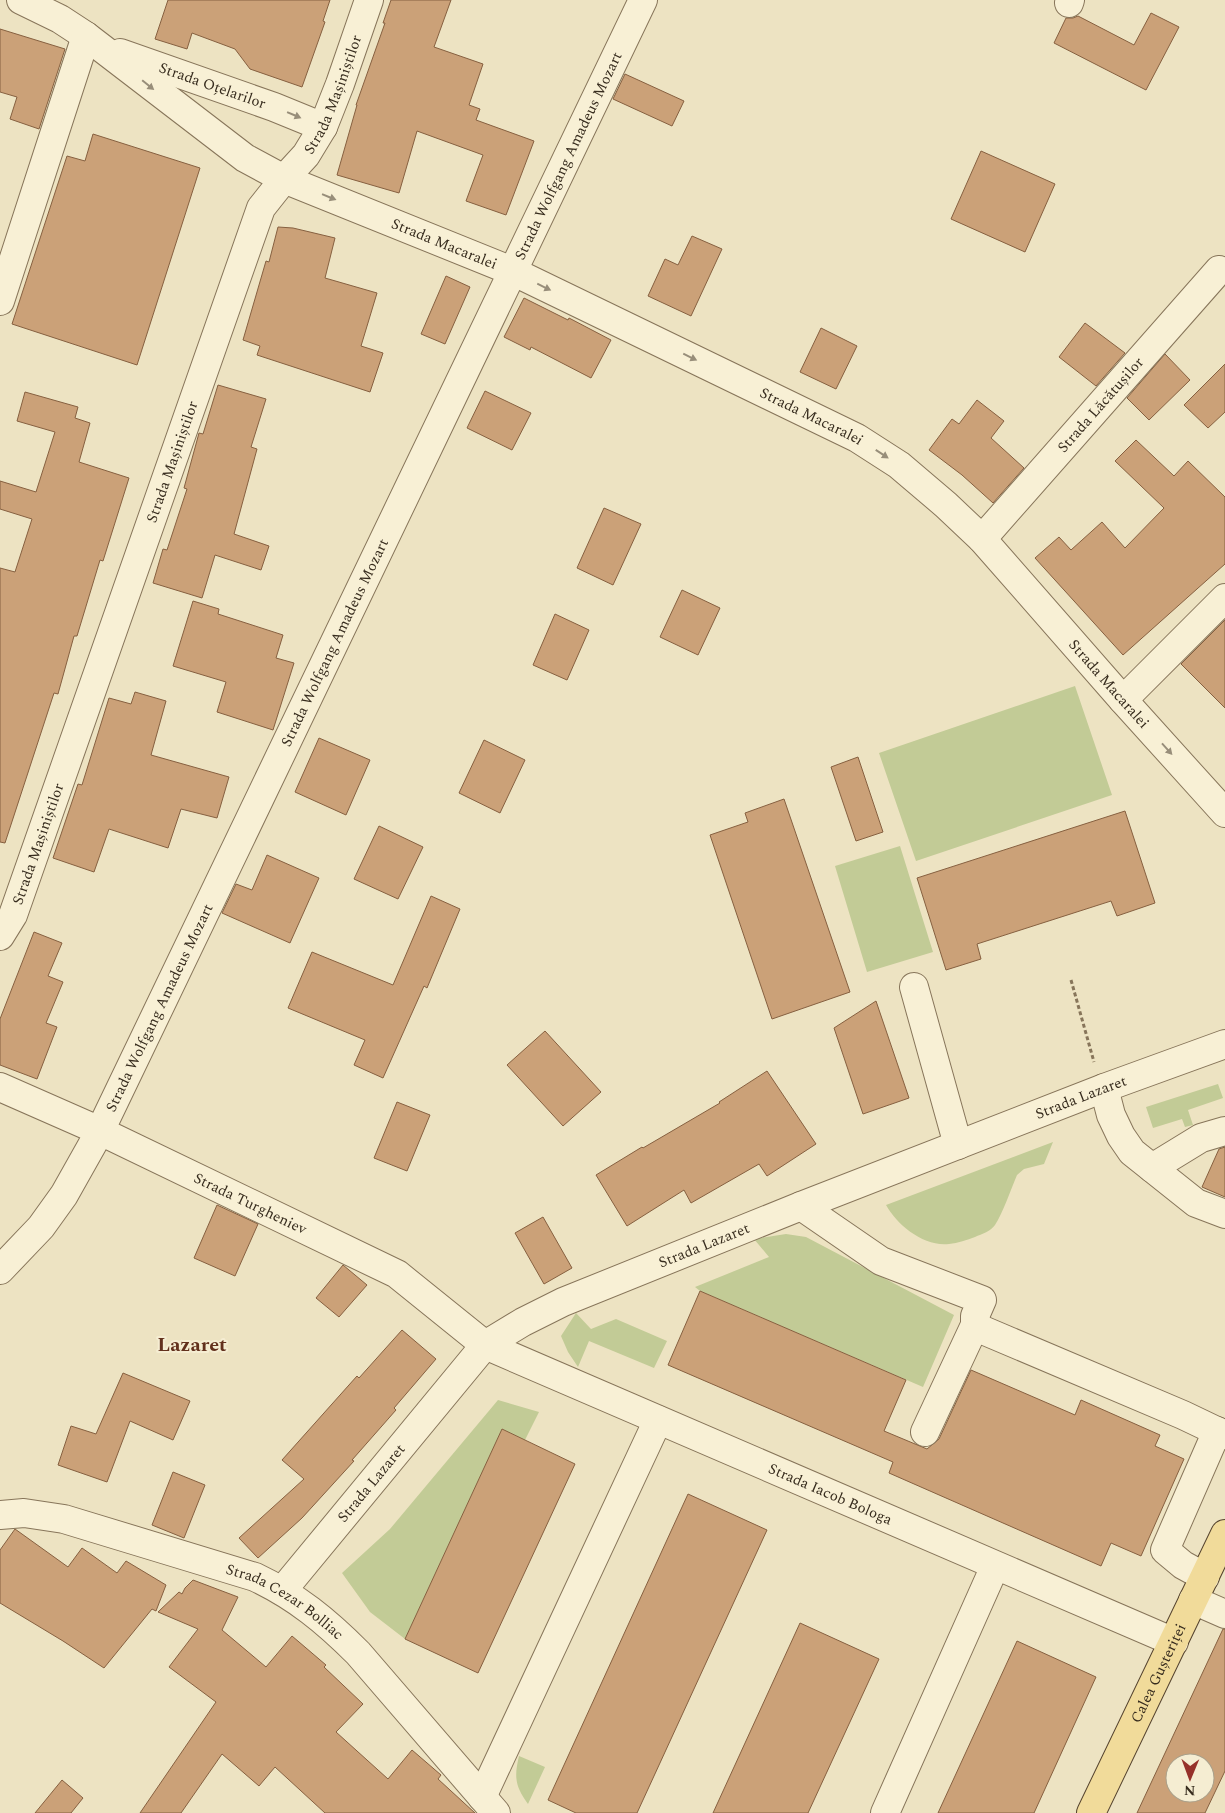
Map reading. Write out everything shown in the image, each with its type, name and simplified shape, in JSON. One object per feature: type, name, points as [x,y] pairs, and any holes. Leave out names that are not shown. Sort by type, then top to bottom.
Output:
[{"type":"main road","name":"Calea Gușteriței","points":[[1092,1813],[1225,1534]]},
{"type":"street","name":"Strada Oțelarilor","points":[[21,0],[60,19],[93,41],[246,158],[284,179]]},
{"type":"street","name":"Strada Mașiniștilor","points":[[0,936],[13,915],[261,208],[306,154],[323,127],[340,84],[368,0]]},
{"type":"street","name":"Strada Wolfgang Amadeus Mozart","points":[[0,1270],[41,1227],[64,1195],[100,1131],[643,0]]},
{"type":"street","name":"Strada Oțelarilor","points":[[93,41],[274,107],[323,127]]},
{"type":"street","points":[[0,301],[93,41]]},
{"type":"street","name":"Strada Macaralei","points":[[284,179],[512,271],[857,438],[899,465],[982,539],[1225,813]]},
{"type":"street","name":"Strada Lăcătușilor","points":[[982,539],[1219,270]]},
{"type":"street","points":[[1123,700],[1225,598]]},
{"type":"street","points":[[914,987],[958,1145]]},
{"type":"street","name":"Strada Lazaret","points":[[282,1591],[484,1345],[523,1322],[563,1302],[801,1206],[1104,1088],[1225,1044]]},
{"type":"street","name":"Strada Turgheniev","points":[[0,1087],[100,1131],[396,1274],[484,1345]]},
{"type":"street","points":[[1104,1088],[1111,1115],[1121,1136],[1132,1152],[1196,1203],[1225,1214]]},
{"type":"street","points":[[1152,1168],[1201,1138],[1225,1131]]},
{"type":"street","points":[[801,1206],[881,1261],[982,1300],[975,1316],[975,1325],[925,1432]]},
{"type":"street","points":[[975,1325],[1221,1433],[1165,1550],[1183,1565],[1199,1589],[1225,1614]]},
{"type":"street","name":"Strada Iacob Bologa","points":[[484,1345],[1174,1642]]},
{"type":"street","points":[[489,1805],[658,1420]]},
{"type":"street","name":"Strada Cezar Bolliac","points":[[0,1515],[24,1513],[64,1519],[256,1577],[282,1591],[324,1622],[358,1653],[489,1805]]},
{"type":"street","points":[[884,1813],[995,1566]]},
{"type":"path","points":[[1071,980],[1094,1061],[1104,1088]]},
{"type":"green space","points":[[1075,686],[1112,795],[916,861],[879,753]]},
{"type":"green space","points":[[900,846],[933,952],[867,972],[835,866]]},
{"type":"green space","points":[[1218,1084],[1223,1098],[1188,1110],[1193,1125],[1185,1127],[1182,1119],[1153,1128],[1146,1107]]},
{"type":"green space","points":[[1053,1142],[1044,1164],[1024,1169],[1017,1175],[1001,1214],[993,1227],[975,1237],[949,1244],[930,1242],[904,1227],[886,1205]]},
{"type":"green space","points":[[786,1234],[806,1237],[954,1315],[923,1387],[700,1291],[695,1287],[769,1257],[754,1239]]},
{"type":"green space","points":[[576,1313],[591,1329],[616,1319],[667,1341],[654,1368],[589,1341],[578,1367],[568,1352],[561,1336]]},
{"type":"green space","points":[[498,1400],[539,1412],[525,1440],[502,1430],[405,1639],[370,1612],[342,1573],[390,1529]]},
{"type":"green space","points":[[519,1756],[545,1767],[528,1804],[520,1792],[516,1776]]},
{"type":"building","points":[[168,0],[330,0],[323,21],[325,22],[302,87],[250,69],[235,49],[192,33],[187,49],[155,39]]},
{"type":"building","points":[[391,0],[451,0],[434,47],[483,64],[469,105],[480,109],[476,120],[534,141],[506,215],[466,201],[483,155],[417,131],[399,193],[337,175],[356,105],[385,23],[383,23]]},
{"type":"building","points":[[1151,13],[1179,27],[1146,90],[1054,43],[1066,18],[1078,16],[1134,45]]},
{"type":"building","points":[[0,29],[65,49],[39,129],[10,119],[17,97],[0,92]]},
{"type":"building","points":[[625,74],[684,101],[672,126],[613,99]]},
{"type":"building","points":[[93,134],[200,168],[137,365],[12,324],[67,156],[85,161]]},
{"type":"building","points":[[981,151],[1055,184],[1025,252],[951,219]]},
{"type":"building","points":[[278,227],[293,228],[335,238],[325,278],[377,293],[361,346],[383,353],[370,392],[257,355],[260,346],[243,340],[266,261],[269,262]]},
{"type":"building","points":[[692,236],[722,249],[691,316],[648,296],[665,259],[678,265]]},
{"type":"building","points":[[446,276],[470,287],[445,344],[421,334]]},
{"type":"building","points":[[524,298],[568,320],[569,318],[611,340],[591,378],[531,347],[530,350],[504,337]]},
{"type":"building","points":[[1085,323],[1125,353],[1096,386],[1059,357]]},
{"type":"building","points":[[821,328],[857,346],[836,389],[800,372]]},
{"type":"building","points":[[1165,354],[1190,380],[1149,420],[1127,398]]},
{"type":"building","points":[[1225,364],[1225,412],[1208,428],[1184,405]]},
{"type":"building","points":[[218,385],[266,399],[251,447],[257,449],[234,534],[269,546],[261,570],[215,555],[202,598],[153,583],[163,549],[167,550],[187,489],[184,488],[199,433],[203,434]]},
{"type":"building","points":[[485,391],[531,413],[512,450],[467,428]]},
{"type":"building","points":[[25,392],[78,407],[75,418],[90,423],[79,462],[129,478],[103,561],[100,560],[77,636],[74,636],[58,694],[54,693],[5,843],[0,842],[0,568],[15,572],[32,519],[0,509],[0,481],[36,492],[55,432],[17,421]]},
{"type":"building","points":[[977,400],[1004,421],[991,438],[1024,468],[993,503],[962,475],[929,450],[952,419],[959,424]]},
{"type":"building","points":[[1136,440],[1174,476],[1188,461],[1225,497],[1225,564],[1123,655],[1035,558],[1059,537],[1071,550],[1102,522],[1125,548],[1164,508],[1115,461]]},
{"type":"building","points":[[604,508],[641,524],[613,585],[577,568]]},
{"type":"building","points":[[682,590],[720,608],[698,655],[660,637]]},
{"type":"building","points":[[193,601],[219,609],[218,614],[283,635],[276,658],[294,663],[273,730],[217,712],[226,682],[173,666]]},
{"type":"building","points":[[555,614],[589,630],[567,680],[533,665]]},
{"type":"building","points":[[1225,620],[1225,708],[1181,664]]},
{"type":"building","points":[[135,692],[166,701],[151,755],[229,777],[217,818],[181,809],[168,848],[109,829],[94,872],[53,858],[78,784],[82,785],[109,698],[131,704]]},
{"type":"building","points":[[319,738],[370,760],[346,815],[295,792]]},
{"type":"building","points":[[484,740],[525,760],[500,813],[459,793]]},
{"type":"building","points":[[858,757],[883,832],[856,841],[831,767]]},
{"type":"building","points":[[784,799],[850,992],[772,1019],[710,835],[748,822],[745,813]]},
{"type":"building","points":[[1125,811],[1155,903],[1117,916],[1111,901],[977,944],[981,959],[946,970],[917,878]]},
{"type":"building","points":[[379,826],[423,847],[398,899],[354,879]]},
{"type":"building","points":[[267,855],[319,878],[290,943],[222,913],[236,884],[252,890]]},
{"type":"building","points":[[431,896],[460,909],[427,988],[424,986],[383,1078],[354,1065],[365,1040],[288,1008],[312,952],[393,985]]},
{"type":"building","points":[[34,932],[62,943],[48,976],[63,982],[46,1023],[57,1027],[37,1079],[0,1065],[0,1019]]},
{"type":"building","points":[[876,1001],[909,1098],[863,1114],[834,1028]]},
{"type":"building","points":[[545,1031],[601,1092],[563,1126],[507,1065]]},
{"type":"building","points":[[767,1071],[816,1144],[767,1176],[759,1164],[691,1203],[684,1190],[627,1226],[596,1175],[720,1103]]},
{"type":"building","points":[[397,1102],[430,1115],[407,1171],[374,1158]]},
{"type":"building","points":[[1225,1147],[1225,1197],[1202,1187],[1219,1149]]},
{"type":"building","points":[[217,1205],[258,1224],[235,1276],[194,1258]]},
{"type":"building","points":[[543,1217],[572,1268],[544,1284],[515,1233]]},
{"type":"building","points":[[343,1265],[367,1285],[339,1317],[316,1298]]},
{"type":"building","points":[[700,1291],[906,1380],[884,1431],[927,1449],[939,1439],[971,1370],[1075,1415],[1081,1400],[1160,1435],[1155,1446],[1184,1459],[1141,1556],[1111,1543],[1101,1566],[889,1473],[893,1462],[668,1365]]},
{"type":"building","points":[[402,1330],[436,1359],[394,1408],[396,1410],[352,1460],[354,1461],[302,1518],[258,1558],[239,1538],[304,1479],[282,1460],[357,1376],[359,1378]]},
{"type":"building","points":[[123,1373],[190,1401],[173,1440],[130,1421],[107,1482],[58,1465],[71,1426],[96,1434]]},
{"type":"building","points":[[502,1429],[575,1464],[478,1673],[405,1639]]},
{"type":"building","points":[[173,1472],[205,1485],[184,1538],[152,1525]]},
{"type":"building","points":[[688,1494],[767,1530],[637,1813],[576,1813],[548,1800]]},
{"type":"building","points":[[15,1529],[68,1567],[82,1548],[117,1573],[126,1561],[166,1585],[156,1611],[152,1609],[104,1668],[0,1603],[0,1550]]},
{"type":"building","points":[[193,1580],[238,1597],[222,1630],[266,1667],[292,1636],[326,1665],[324,1667],[363,1704],[336,1732],[388,1779],[412,1750],[441,1775],[438,1779],[475,1813],[325,1813],[275,1767],[259,1786],[222,1754],[181,1813],[140,1813],[216,1702],[169,1667],[198,1629],[158,1612],[179,1592],[182,1594]]},
{"type":"building","points":[[800,1623],[879,1659],[808,1813],[713,1813]]},
{"type":"building","points":[[1223,1629],[1225,1629],[1225,1771],[1215,1792],[1215,1753],[1165,1753]]},
{"type":"building","points":[[1017,1641],[1096,1677],[1034,1813],[938,1813]]},
{"type":"building","points":[[1165,1753],[1165,1803],[1210,1803],[1205,1813],[1137,1813]]},
{"type":"building","points":[[62,1780],[83,1798],[71,1813],[35,1813]]},
{"type":"district","name":"Lazaret","points":[[192,1345]]}]
